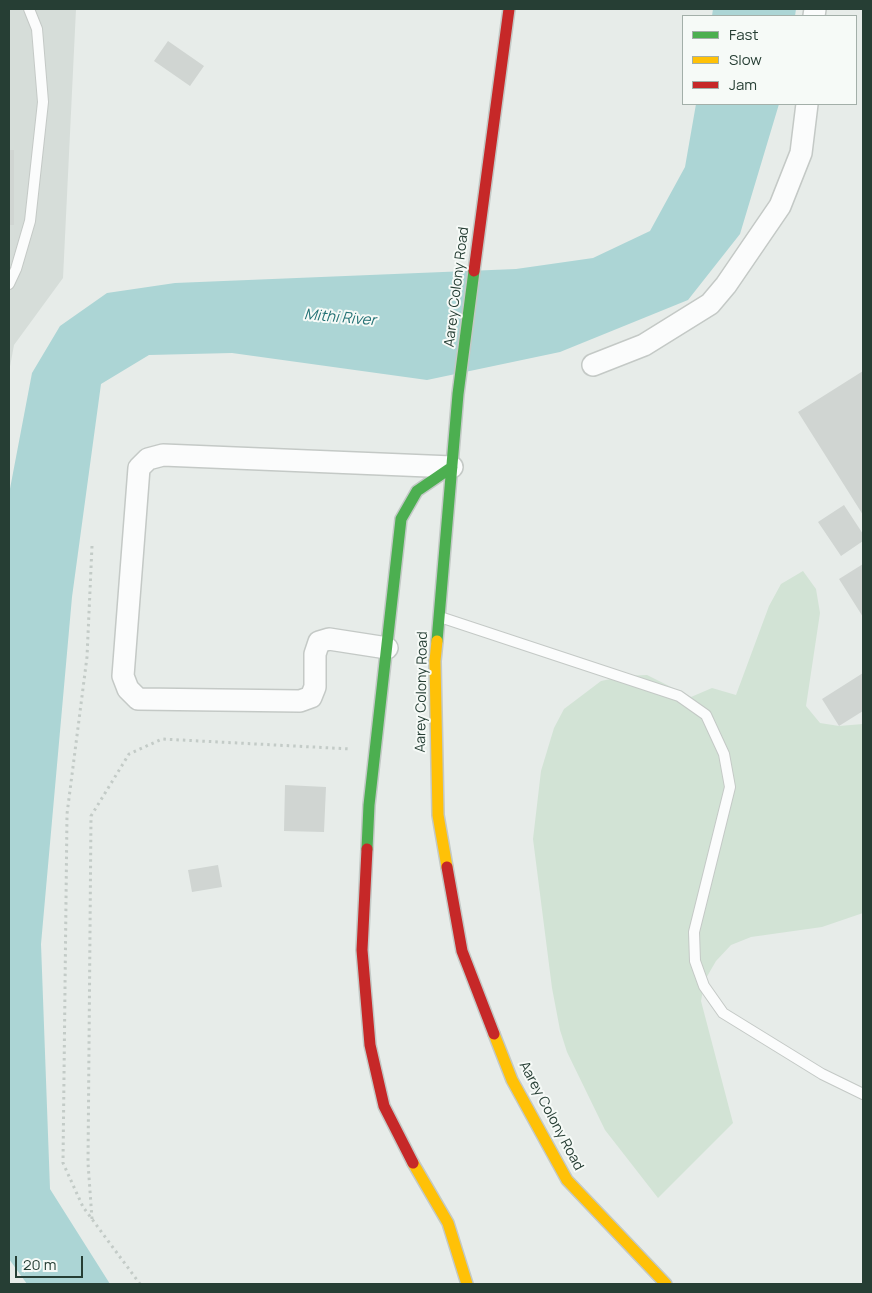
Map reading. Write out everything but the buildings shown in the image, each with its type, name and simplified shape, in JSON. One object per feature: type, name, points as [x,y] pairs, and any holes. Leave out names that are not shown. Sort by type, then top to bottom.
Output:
[{"type":"main road","name":"Aarey Colony Road","points":[[509,9],[458,394],[435,661],[438,815],[462,951],[512,1080],[567,1180],[666,1284]]},
{"type":"main road","points":[[452,467],[416,492],[400,519],[369,805],[362,950],[370,1045],[384,1106],[415,1167],[448,1223],[467,1284]]},
{"type":"street","points":[[593,365],[644,345],[710,304],[726,285],[780,206],[801,152],[807,105]]},
{"type":"street","points":[[387,648],[329,639],[319,642],[315,654],[315,687],[311,697],[300,701],[138,699],[128,689],[123,676],[139,468],[148,458],[163,455],[452,467]]},
{"type":"lane","points":[[9,284],[16,269],[30,220],[43,102],[37,29],[29,9]]},
{"type":"lane","points":[[439,616],[679,696],[706,715],[724,754],[730,786],[694,932],[695,961],[704,986],[723,1013],[822,1074],[863,1094]]},
{"type":"path","points":[[92,546],[87,657],[68,814],[63,1163],[82,1207],[140,1284]]},
{"type":"path","points":[[92,1219],[88,1163],[92,816],[129,754],[162,739],[376,750]]},
{"type":"shaded area","points":[[9,9],[76,9],[63,278],[14,345],[9,372]]},
{"type":"green space","points":[[803,571],[816,589],[820,613],[806,706],[820,723],[839,726],[863,724],[863,913],[822,927],[751,937],[731,945],[716,961],[705,980],[701,1001],[733,1123],[658,1198],[605,1130],[567,1052],[560,1030],[552,988],[533,839],[541,771],[554,728],[564,709],[601,681],[625,676],[647,675],[691,697],[712,688],[736,695],[769,606],[781,584]]},
{"type":"water","points":[[713,9],[796,9],[795,15],[712,15]]},
{"type":"water","name":"Mithi River","points":[[696,105],[779,105],[740,234],[688,300],[560,352],[427,380],[232,353],[149,355],[101,384],[72,597],[41,944],[50,1189],[110,1284],[27,1284],[9,1259],[9,494],[32,373],[60,326],[107,293],[175,283],[516,269],[593,258],[650,231],[685,167]]},
{"type":"traffic: fast","points":[[437,641],[458,394],[474,271]]},
{"type":"traffic: fast","points":[[367,849],[369,805],[401,519],[417,491],[452,467]]},
{"type":"traffic: slow","points":[[437,641],[435,661],[438,815],[447,867]]},
{"type":"traffic: slow","points":[[494,1034],[512,1080],[567,1180],[666,1284]]},
{"type":"traffic: slow","points":[[413,1163],[448,1223],[467,1284]]},
{"type":"traffic: jam","points":[[474,271],[509,9]]},
{"type":"traffic: jam","points":[[367,849],[362,950],[370,1045],[384,1106],[413,1163]]},
{"type":"traffic: jam","points":[[447,867],[462,951],[494,1034]]}]
